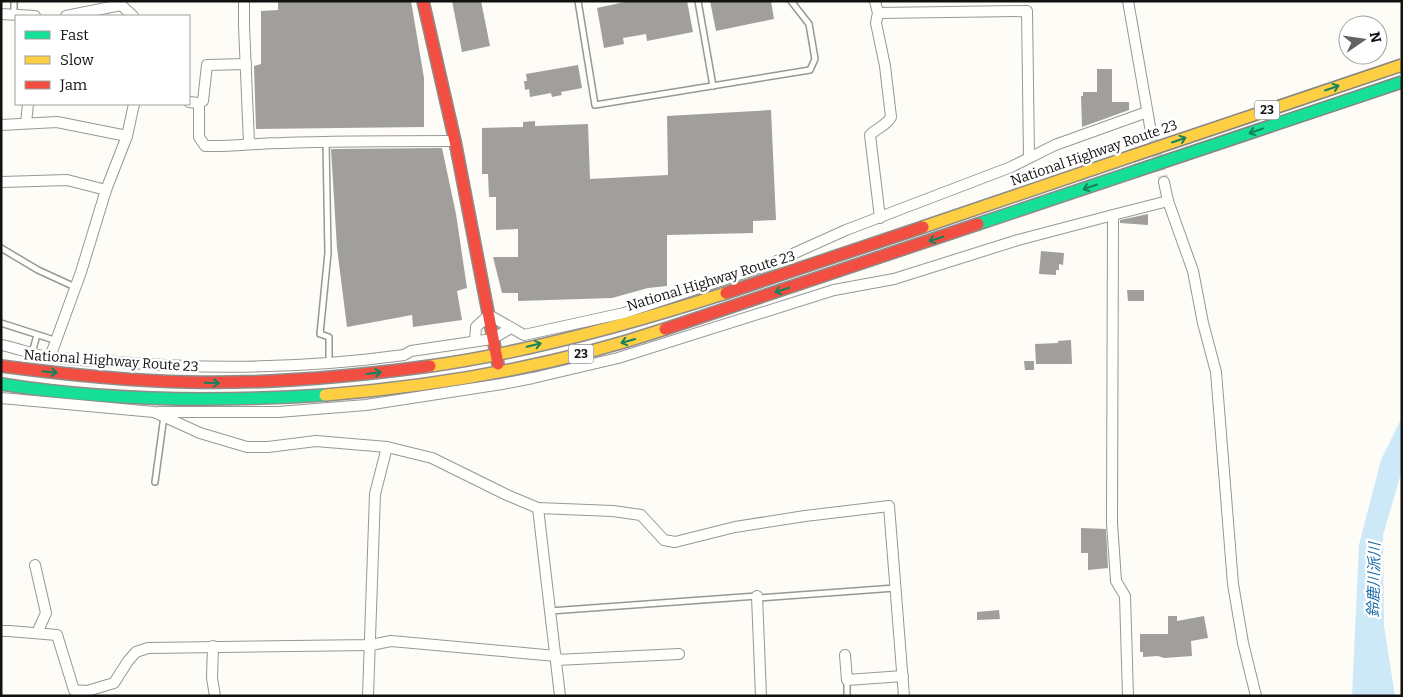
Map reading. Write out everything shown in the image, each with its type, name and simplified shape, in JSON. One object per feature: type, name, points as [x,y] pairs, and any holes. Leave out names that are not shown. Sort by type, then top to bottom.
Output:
[{"type":"main road","points":[[423,1],[455,141],[492,339],[500,372]]},
{"type":"main road","name":"National Highway Route 23","points":[[1,366],[123,380],[210,383],[297,381],[406,369],[496,354],[645,319],[766,281],[1402,65]]},
{"type":"main road","name":"National Highway Route 23","points":[[1,384],[64,392],[118,396],[200,399],[261,398],[346,394],[432,384],[500,372],[580,354],[638,338],[1402,82]]},
{"type":"street","points":[[244,1],[249,143]]},
{"type":"street","points":[[874,1],[878,13],[876,23],[885,66],[891,117],[886,124],[875,130],[870,136],[880,218]]},
{"type":"street","points":[[1128,1],[1151,132]]},
{"type":"street","points":[[70,15],[120,3],[132,15]]},
{"type":"street","points":[[878,13],[1027,10],[1030,157]]},
{"type":"street","points":[[1,14],[24,15]]},
{"type":"street","points":[[246,64],[207,65],[203,101],[194,103],[199,137],[206,146],[228,147],[249,143],[455,141]]},
{"type":"street","points":[[26,123],[28,105]]},
{"type":"street","points":[[50,357],[106,190],[127,136],[134,105]]},
{"type":"street","points":[[475,341],[476,326],[489,315],[524,335],[624,313],[768,265],[846,230],[1011,167],[1030,157],[1105,126],[1147,112]]},
{"type":"street","points":[[1,125],[57,122],[127,136]]},
{"type":"street","points":[[2,182],[66,180],[106,190]]},
{"type":"street","points":[[1164,182],[1168,201],[1193,271],[1203,323],[1216,372],[1233,584],[1243,643],[1256,696]]},
{"type":"street","points":[[1,398],[159,414],[278,412],[356,406],[525,380],[618,358],[834,290],[894,279],[1018,240],[1168,201]]},
{"type":"street","points":[[1113,215],[1112,523],[1116,581],[1125,596],[1128,696]]},
{"type":"street","points":[[1,345],[50,357],[148,365],[214,367],[329,363],[404,355],[412,351],[492,339],[511,328]]},
{"type":"street","points":[[404,355],[406,369]]},
{"type":"street","points":[[159,414],[200,432],[247,447],[268,447],[316,440],[387,447],[432,458],[538,508],[613,511],[640,515],[664,540],[675,542],[735,527],[889,506],[904,696]]},
{"type":"street","points":[[368,696],[375,494],[387,447]]},
{"type":"street","points":[[538,508],[560,696]]},
{"type":"street","points":[[35,565],[46,613],[37,633]]},
{"type":"street","points":[[757,597],[760,696]]},
{"type":"street","points":[[1,631],[57,635],[74,690],[87,693],[114,683],[136,652],[148,648],[371,645],[391,641],[556,658],[679,654]]},
{"type":"street","points":[[213,646],[212,678],[215,696]]},
{"type":"street","points":[[845,655],[847,680],[903,676]]},
{"type":"lane","points":[[14,1],[14,14]]},
{"type":"lane","points":[[578,1],[595,105],[810,70],[815,59],[808,24],[791,1]]},
{"type":"lane","points":[[698,1],[713,86]]},
{"type":"lane","points":[[326,142],[328,253],[320,334],[329,337],[329,363]]},
{"type":"lane","points":[[1,248],[38,270],[75,287]]},
{"type":"lane","points":[[1,324],[13,326],[51,339]]},
{"type":"lane","points":[[32,353],[37,335]]},
{"type":"lane","points":[[155,482],[159,414]]},
{"type":"lane","points":[[550,611],[896,588]]},
{"type":"lane","points":[[847,680],[847,696]]},
{"type":"water","name":"鈴鹿川派川","points":[[1402,417],[1402,470],[1383,535],[1384,626],[1395,696],[1352,696],[1359,545],[1381,460]]},
{"type":"building","points":[[278,1],[411,1],[424,78],[424,127],[256,129],[254,66],[261,64],[261,11],[278,10]]},
{"type":"building","points":[[452,1],[481,1],[490,46],[462,52]]},
{"type":"building","points":[[629,1],[687,1],[693,32],[647,41],[646,34],[623,38],[624,44],[604,48],[597,8]]},
{"type":"building","points":[[710,1],[771,1],[774,19],[716,31]]},
{"type":"building","points":[[578,65],[582,88],[561,92],[562,95],[552,97],[551,93],[530,97],[529,89],[525,90],[524,81],[527,81],[526,74]]},
{"type":"building","points":[[1097,69],[1112,69],[1112,102],[1129,102],[1129,110],[1082,127],[1081,96],[1083,96],[1083,92],[1097,92]]},
{"type":"building","points":[[771,110],[776,220],[753,221],[753,233],[667,235],[667,286],[648,288],[612,298],[518,301],[518,293],[502,293],[493,257],[518,257],[518,229],[496,230],[496,197],[489,197],[488,174],[482,174],[482,128],[523,127],[523,122],[535,121],[535,126],[588,124],[590,179],[668,175],[667,116]]},
{"type":"building","points":[[442,148],[456,214],[467,288],[457,291],[462,320],[413,327],[412,315],[347,327],[337,248],[331,149]]},
{"type":"building","points":[[1148,214],[1148,225],[1120,223],[1120,220]]},
{"type":"building","points":[[1041,251],[1064,253],[1063,265],[1059,264],[1059,270],[1056,270],[1056,275],[1039,274]]},
{"type":"building","points":[[1127,290],[1144,290],[1144,301],[1128,301]]},
{"type":"building","points":[[1071,340],[1072,364],[1036,364],[1035,344],[1058,343],[1058,341]]},
{"type":"building","points":[[1024,361],[1034,361],[1034,370],[1025,370]]},
{"type":"building","points":[[1081,528],[1106,529],[1108,568],[1088,570],[1088,553],[1081,553]]},
{"type":"building","points":[[999,610],[1000,619],[977,620],[977,612]]},
{"type":"building","points":[[1168,616],[1177,616],[1177,621],[1204,616],[1208,638],[1191,641],[1192,656],[1143,657],[1143,652],[1140,652],[1140,634],[1168,634]]},
{"type":"tunnel","points":[[1151,132],[1164,182]]},
{"type":"traffic: fast","points":[[1136,171],[1402,82]]},
{"type":"traffic: fast","points":[[978,224],[1136,171]]},
{"type":"traffic: fast","points":[[1,384],[41,390],[122,397],[244,399],[325,395]]},
{"type":"traffic: slow","points":[[1132,156],[1402,65]]},
{"type":"traffic: slow","points":[[923,227],[1132,156]]},
{"type":"traffic: slow","points":[[430,366],[505,353],[580,336],[726,293]]},
{"type":"traffic: slow","points":[[325,395],[455,380],[540,364],[582,354],[665,329]]},
{"type":"traffic: jam","points":[[423,1],[455,141],[498,364]]},
{"type":"traffic: jam","points":[[665,329],[978,224]]},
{"type":"traffic: jam","points":[[726,293],[923,227]]},
{"type":"traffic: jam","points":[[1,366],[117,379],[217,382],[308,379],[430,366]]}]
